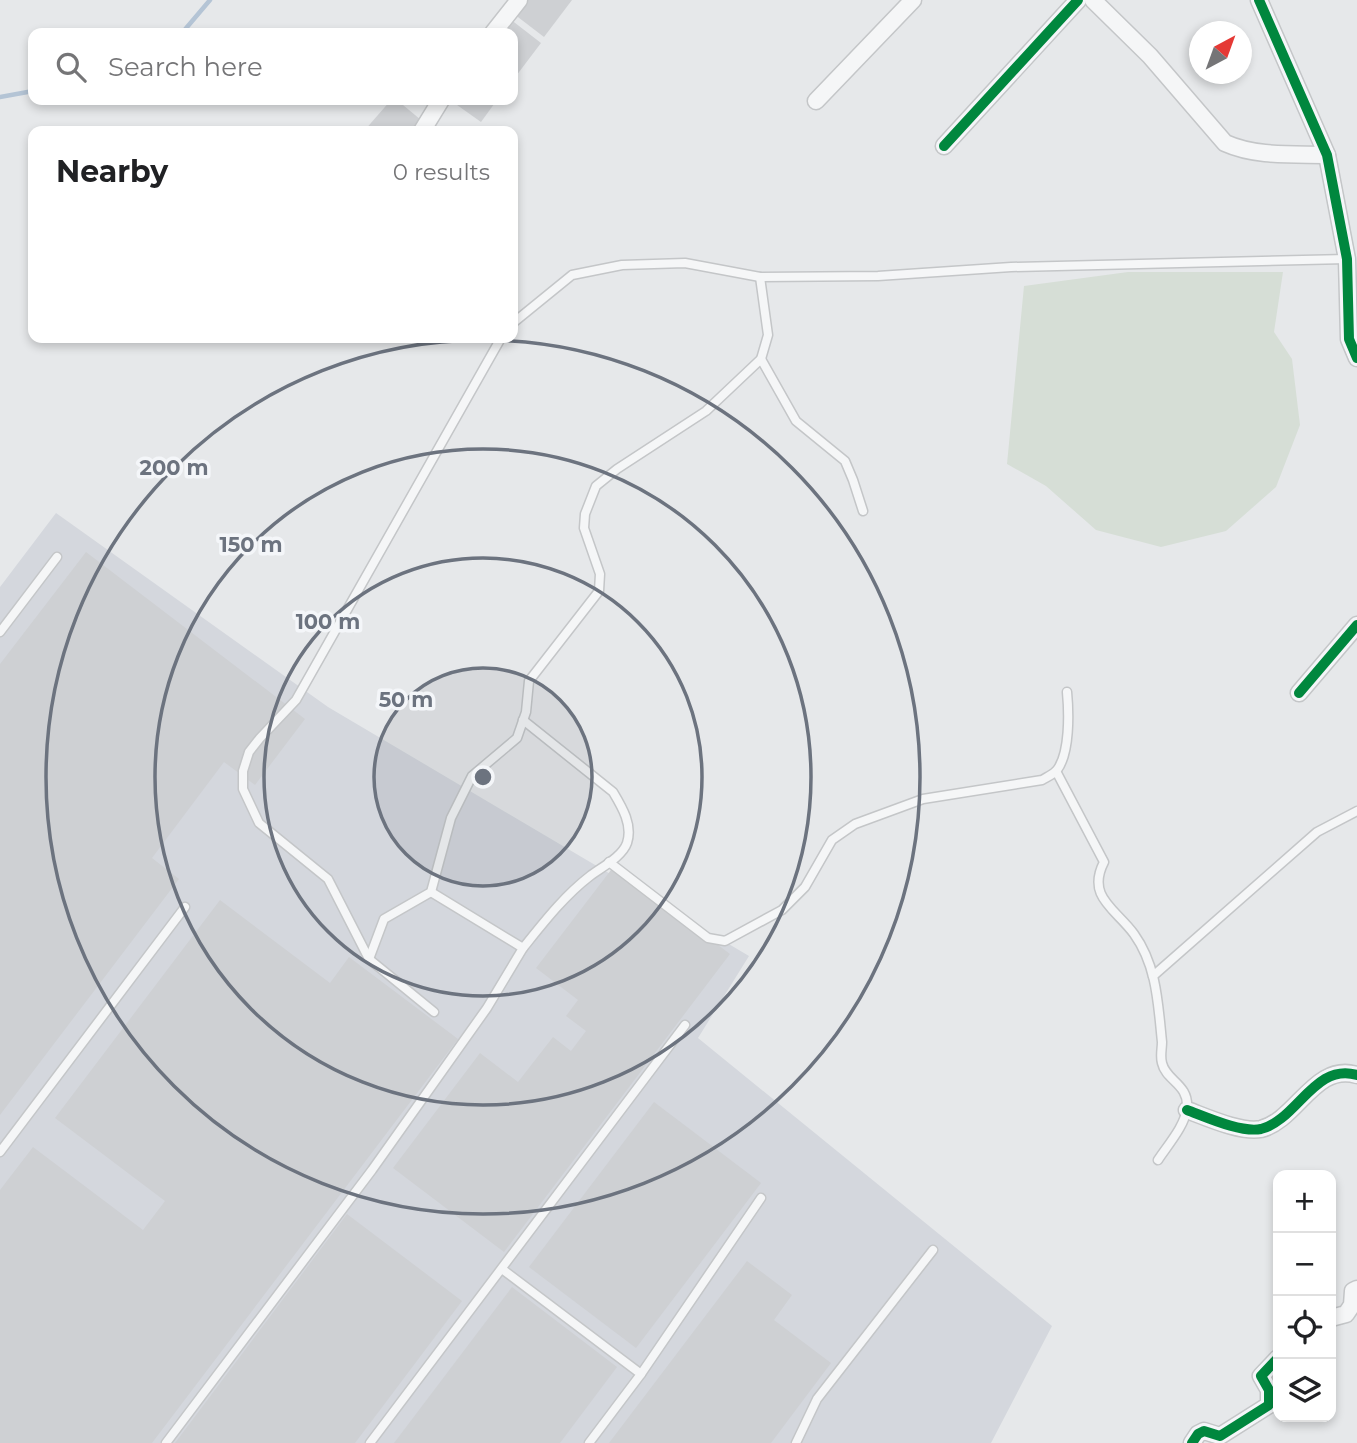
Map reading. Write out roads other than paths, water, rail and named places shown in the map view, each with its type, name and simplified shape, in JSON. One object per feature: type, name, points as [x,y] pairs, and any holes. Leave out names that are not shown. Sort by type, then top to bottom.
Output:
[{"type":"street","points":[[497,28],[519,0]]},
{"type":"street","points":[[816,102],[913,0]]},
{"type":"street","points":[[944,146],[1078,0]]},
{"type":"street","points":[[1093,0],[1150,56],[1225,143],[1240,150],[1327,155]]},
{"type":"street","points":[[1259,0],[1327,155],[1347,259],[1349,339],[1357,358]]},
{"type":"street","points":[[425,126],[438,105]]},
{"type":"street","points":[[1299,693],[1357,625]]},
{"type":"street","points":[[1187,1110],[1247,1129],[1261,1129],[1277,1122],[1318,1084],[1334,1074],[1357,1075]]},
{"type":"street","points":[[1336,1317],[1346,1314],[1352,1305],[1353,1291],[1357,1289]]},
{"type":"street","points":[[1192,1443],[1198,1434],[1204,1431],[1220,1436],[1269,1405],[1269,1390],[1261,1376],[1277,1359]]},
{"type":"lane","points":[[518,319],[572,275],[622,265],[685,263],[760,277],[878,276],[1011,267],[1347,259]]},
{"type":"lane","points":[[369,959],[384,919],[431,892],[451,818],[472,776],[516,738],[523,720],[530,681],[599,592],[600,574],[584,528],[585,514],[596,486],[617,469],[706,411],[761,359],[768,335],[760,277]]},
{"type":"lane","points":[[434,1012],[369,959],[328,879],[259,823],[243,789],[243,771],[249,752],[260,737],[296,699],[497,343]]},
{"type":"lane","points":[[761,359],[796,421],[845,461],[863,511]]},
{"type":"lane","points":[[0,632],[57,557]]},
{"type":"lane","points":[[609,862],[708,938],[725,941],[782,910],[805,887],[832,840],[855,824],[923,799],[1042,780],[1056,771],[1064,755],[1069,714],[1067,692]]},
{"type":"lane","points":[[166,1443],[372,1170],[487,1008],[523,948],[577,886],[624,850],[629,827],[613,792],[523,720]]},
{"type":"lane","points":[[1056,771],[1104,863],[1097,875],[1097,886],[1101,895],[1134,933],[1150,964],[1162,1049],[1161,1061],[1186,1096],[1187,1110],[1158,1160]]},
{"type":"lane","points":[[1153,976],[1317,832],[1357,811]]},
{"type":"lane","points":[[431,892],[523,948]]},
{"type":"lane","points":[[0,1152],[185,906]]},
{"type":"lane","points":[[370,1443],[685,1026]]},
{"type":"lane","points":[[589,1443],[641,1374],[761,1198]]},
{"type":"lane","points":[[796,1443],[817,1399],[933,1250]]},
{"type":"lane","points":[[502,1269],[641,1374]]},
{"type":"waterway","points":[[186,28],[210,0]]},
{"type":"waterway","points":[[0,97],[28,92]]}]
